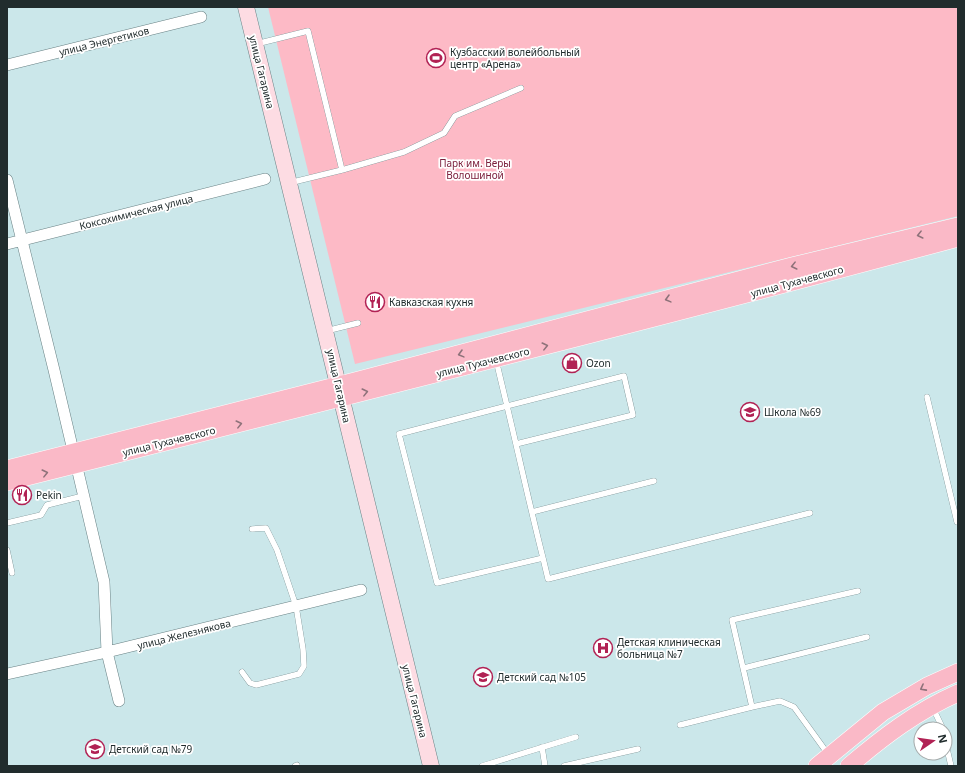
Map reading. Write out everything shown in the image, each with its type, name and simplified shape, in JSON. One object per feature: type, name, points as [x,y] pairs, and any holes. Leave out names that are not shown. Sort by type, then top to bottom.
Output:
[{"type":"main road","name":"улица Тухачевского","points":[[494,352],[792,266],[958,226]]},
{"type":"main road","name":"улица Тухачевского","points":[[7,469],[74,458],[494,352],[796,282],[958,238]]},
{"type":"main road","name":"улица Тухачевского","points":[[7,482],[74,458]]},
{"type":"main road","points":[[823,761],[883,712],[927,686],[958,672]]},
{"type":"main road","points":[[849,766],[874,744],[898,726],[958,693]]},
{"type":"street","name":"улица Гагарина","points":[[246,7],[431,766]]},
{"type":"street","name":"улица Энергетиков","points":[[7,65],[201,17]]},
{"type":"street","name":"Коксохимическая улица","points":[[7,244],[265,179]]},
{"type":"street","points":[[7,180],[104,582],[108,652],[119,701]]},
{"type":"street","name":"улица Железнякова","points":[[7,674],[108,652],[361,590]]},
{"type":"lane","points":[[255,44],[308,31],[342,170]]},
{"type":"lane","points":[[289,183],[342,170],[404,152],[444,133],[455,116],[521,88]]},
{"type":"lane","points":[[325,331],[358,323]]},
{"type":"lane","points":[[494,352],[548,579],[810,513]]},
{"type":"lane","points":[[516,444],[633,415],[624,376],[399,434],[437,583],[543,558]]},
{"type":"lane","points":[[927,397],[957,522]]},
{"type":"lane","points":[[532,512],[654,481]]},
{"type":"lane","points":[[7,523],[41,514],[47,505],[83,496]]},
{"type":"lane","points":[[242,672],[250,683],[256,685],[299,674],[304,666],[303,649],[296,606],[277,550],[266,528],[252,528]]},
{"type":"lane","points":[[7,550],[12,573]]},
{"type":"lane","points":[[752,707],[732,620],[858,591]]},
{"type":"lane","points":[[744,668],[867,637]]},
{"type":"lane","points":[[680,725],[780,701],[794,707],[823,761]]},
{"type":"lane","points":[[932,706],[939,721]]},
{"type":"lane","points":[[484,765],[576,737]]},
{"type":"lane","points":[[542,747],[545,766]]},
{"type":"lane","points":[[564,766],[638,749]]},
{"type":"green space","name":"Парк им. Веры Волошиной","points":[[268,7],[958,7],[958,216],[355,364]]},
{"type":"place","name":"Кузбасский волейбольный центр «Арена»","points":[[436,58]]},
{"type":"place","name":"Кавказская кухня","points":[[375,302]]},
{"type":"place","name":"Ozon","points":[[572,363]]},
{"type":"place","name":"Школа №69","points":[[750,412]]},
{"type":"place","name":"Pekin","points":[[22,495]]},
{"type":"place","name":"Детская клиническая больница №7","points":[[603,648]]},
{"type":"place","name":"Детский сад №105","points":[[483,677]]},
{"type":"place","name":"Детский сад №79","points":[[95,749]]}]
